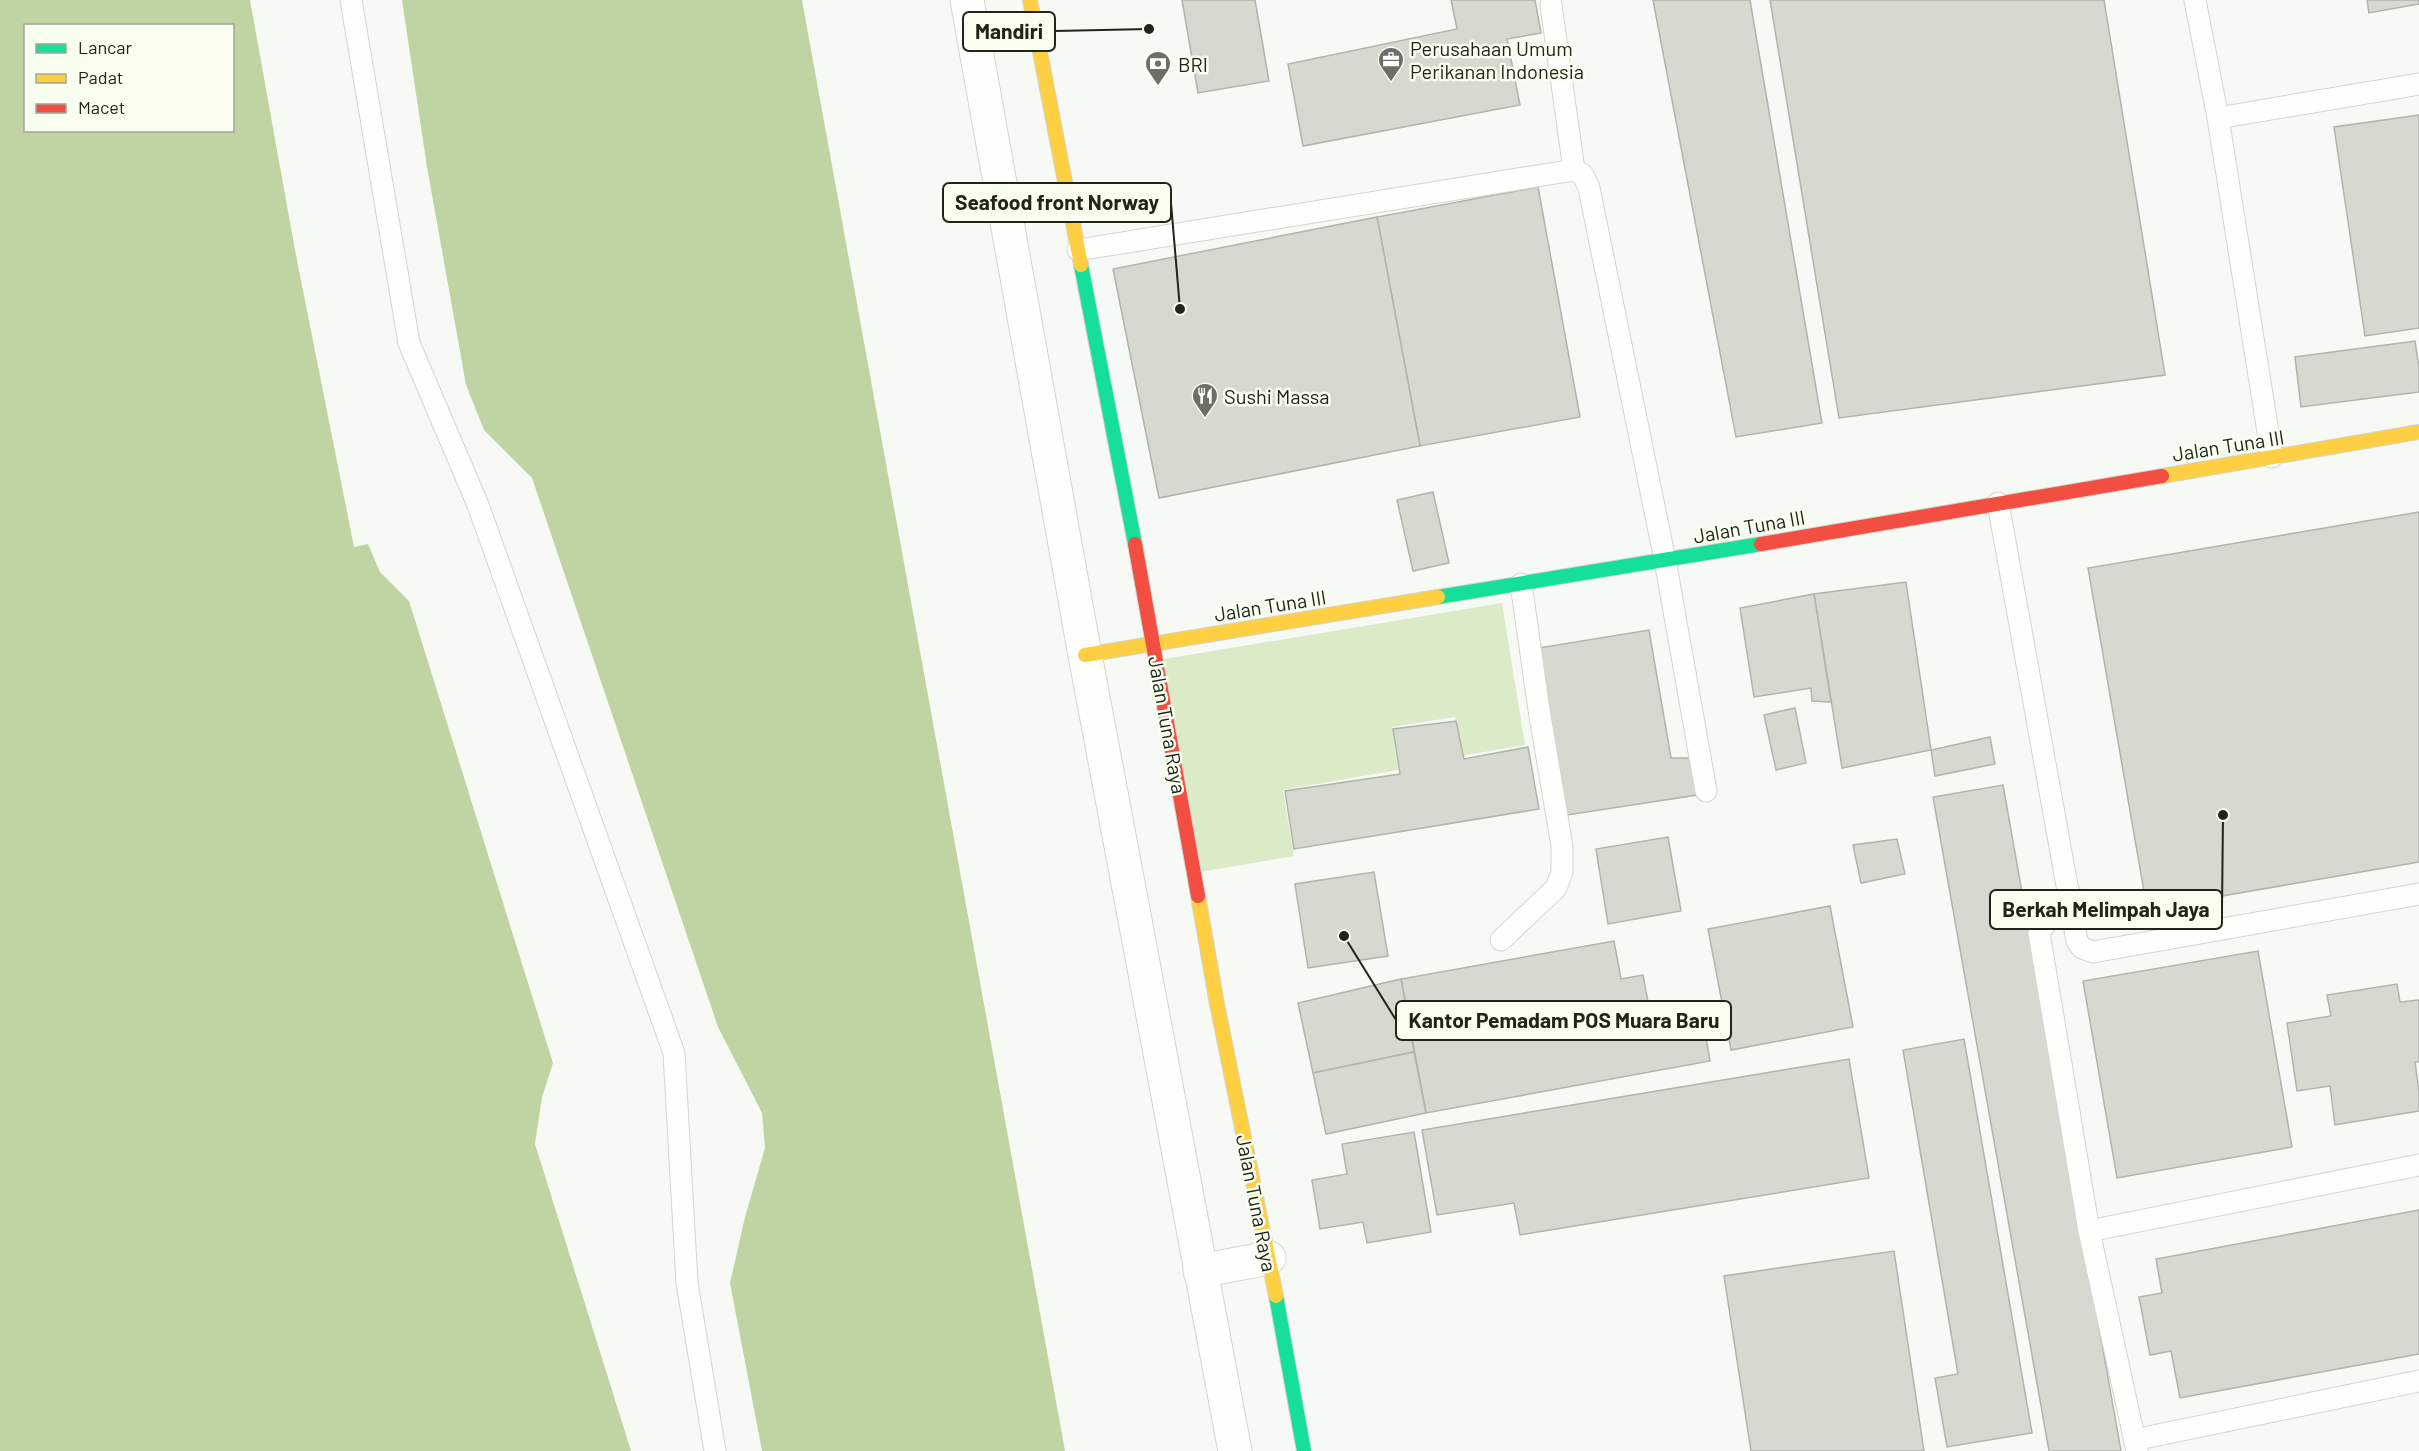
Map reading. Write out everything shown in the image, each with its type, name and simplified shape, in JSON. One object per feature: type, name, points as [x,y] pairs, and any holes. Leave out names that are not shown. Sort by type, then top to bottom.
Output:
[{"type":"street","points":[[967,0],[1085,655],[1235,1451]]},
{"type":"street","name":"Jalan Tuna Raya","points":[[1030,0],[1154,644],[1217,1004],[1269,1257],[1304,1451]]},
{"type":"street","name":"Jalan Tuna III","points":[[1085,655],[1665,560],[2419,432]]},
{"type":"street","points":[[1200,1271],[1269,1257]]},
{"type":"lane","points":[[351,0],[409,343],[478,505],[674,1053],[687,1283],[716,1451]]},
{"type":"lane","points":[[2195,0],[2218,118],[2272,457]]},
{"type":"lane","points":[[1551,5],[1574,170]]},
{"type":"lane","points":[[2218,118],[2419,84]]},
{"type":"lane","points":[[1078,250],[1574,170],[1583,175],[1589,188],[1665,560],[1706,791]]},
{"type":"lane","points":[[1998,503],[2077,941],[2082,948],[2092,952],[2419,894]]},
{"type":"lane","points":[[1501,940],[1556,888],[1562,872],[1562,846],[1521,584]]},
{"type":"lane","points":[[2069,891],[2039,933],[2089,1231],[2135,1445],[2419,1381]]},
{"type":"lane","points":[[2089,1231],[2419,1165]]},
{"type":"shaded area","points":[[0,0],[250,0],[295,250],[354,547],[368,544],[380,572],[409,601],[553,1063],[542,1097],[535,1144],[631,1451],[0,1451]]},
{"type":"shaded area","points":[[402,0],[802,0],[1065,1451],[762,1451],[730,1283],[745,1217],[765,1148],[762,1113],[718,1027],[532,478],[484,430],[466,385],[427,167]]},
{"type":"shaded area","points":[[1502,603],[1525,745],[1461,756],[1455,717],[1392,727],[1398,770],[1283,790],[1294,856],[1200,872],[1164,659]]},
{"type":"building","points":[[1182,0],[1255,0],[1269,81],[1198,93]]},
{"type":"building","points":[[1451,0],[1535,0],[1541,33],[1507,39],[1520,105],[1303,146],[1288,64],[1457,29]]},
{"type":"building","points":[[1653,0],[1750,0],[1822,423],[1736,437]]},
{"type":"building","points":[[1770,0],[2104,0],[2165,375],[1839,418]]},
{"type":"building","points":[[2367,0],[2419,0],[2419,4],[2369,13]]},
{"type":"building","points":[[2419,115],[2419,328],[2365,336],[2334,127]]},
{"type":"building","points":[[1538,187],[1580,417],[1420,446],[1377,217]]},
{"type":"building","points":[[1377,217],[1420,446],[1159,498],[1113,269]]},
{"type":"building","points":[[2415,341],[2419,368],[2419,392],[2301,407],[2295,357]]},
{"type":"building","points":[[1433,492],[1449,563],[1413,571],[1397,500]]},
{"type":"building","points":[[2419,512],[2419,862],[2147,909],[2088,568]]},
{"type":"building","points":[[1906,582],[1931,750],[1842,768],[1814,594]]},
{"type":"building","points":[[1814,594],[1831,702],[1812,701],[1811,688],[1754,697],[1740,608]]},
{"type":"building","points":[[1649,630],[1671,758],[1692,758],[1697,795],[1561,816],[1538,648]]},
{"type":"building","points":[[1795,708],[1806,763],[1776,770],[1764,715]]},
{"type":"building","points":[[1456,721],[1464,759],[1528,747],[1539,809],[1294,849],[1285,791],[1400,774],[1393,729]]},
{"type":"building","points":[[1990,737],[1995,764],[1935,776],[1931,750]]},
{"type":"building","points":[[2003,785],[2121,1451],[2049,1451],[1933,797]]},
{"type":"building","points":[[1668,837],[1681,911],[1608,924],[1596,849]]},
{"type":"building","points":[[1897,839],[1905,874],[1861,883],[1853,845]]},
{"type":"building","points":[[1374,872],[1388,956],[1308,968],[1295,884]]},
{"type":"building","points":[[1830,906],[1853,1027],[1731,1050],[1708,929]]},
{"type":"building","points":[[1614,941],[1621,979],[1643,975],[1651,1018],[1701,1009],[1710,1061],[1426,1113],[1401,979]]},
{"type":"building","points":[[2258,951],[2292,1147],[2117,1178],[2083,981]]},
{"type":"building","points":[[1401,979],[1414,1052],[1313,1073],[1298,1003]]},
{"type":"building","points":[[2397,984],[2400,1002],[2419,1000],[2419,1062],[2415,1062],[2419,1111],[2335,1125],[2330,1086],[2297,1091],[2287,1023],[2331,1016],[2327,995]]},
{"type":"building","points":[[1964,1039],[2032,1433],[1947,1447],[1935,1378],[1958,1374],[1903,1050]]},
{"type":"building","points":[[1414,1052],[1426,1113],[1326,1134],[1313,1073]]},
{"type":"building","points":[[1849,1059],[1869,1178],[1520,1235],[1514,1203],[1437,1215],[1422,1130]]},
{"type":"building","points":[[1414,1132],[1431,1232],[1367,1243],[1363,1222],[1320,1229],[1312,1180],[1347,1174],[1342,1144]]},
{"type":"building","points":[[2419,1210],[2419,1354],[2180,1398],[2171,1351],[2150,1355],[2139,1297],[2162,1293],[2156,1259]]},
{"type":"building","points":[[1894,1251],[1924,1451],[1751,1451],[1724,1276]]},
{"type":"traffic: fast","points":[[1081,265],[1135,544]]},
{"type":"traffic: fast","points":[[1438,597],[1761,544]]},
{"type":"traffic: fast","points":[[1276,1296],[1304,1451]]},
{"type":"traffic: slow","points":[[1030,0],[1081,265]]},
{"type":"traffic: slow","points":[[2162,476],[2419,432]]},
{"type":"traffic: slow","points":[[1085,655],[1438,597]]},
{"type":"traffic: slow","points":[[1198,896],[1217,1004],[1276,1296]]},
{"type":"traffic: jam","points":[[1761,544],[2162,476]]},
{"type":"traffic: jam","points":[[1135,544],[1198,896]]},
{"type":"place","name":"Mandiri","points":[[1149,29]]},
{"type":"place","name":"Perusahaan Umum Perikanan Indonesia","points":[[1391,83]]},
{"type":"place","name":"BRI","points":[[1158,87]]},
{"type":"place","name":"Seafood front Norway","points":[[1180,309]]},
{"type":"place","name":"Sushi Massa","points":[[1205,419]]},
{"type":"place","name":"Berkah Melimpah Jaya","points":[[2223,815]]},
{"type":"place","name":"Kantor Pemadam POS Muara Baru","points":[[1344,936]]}]
